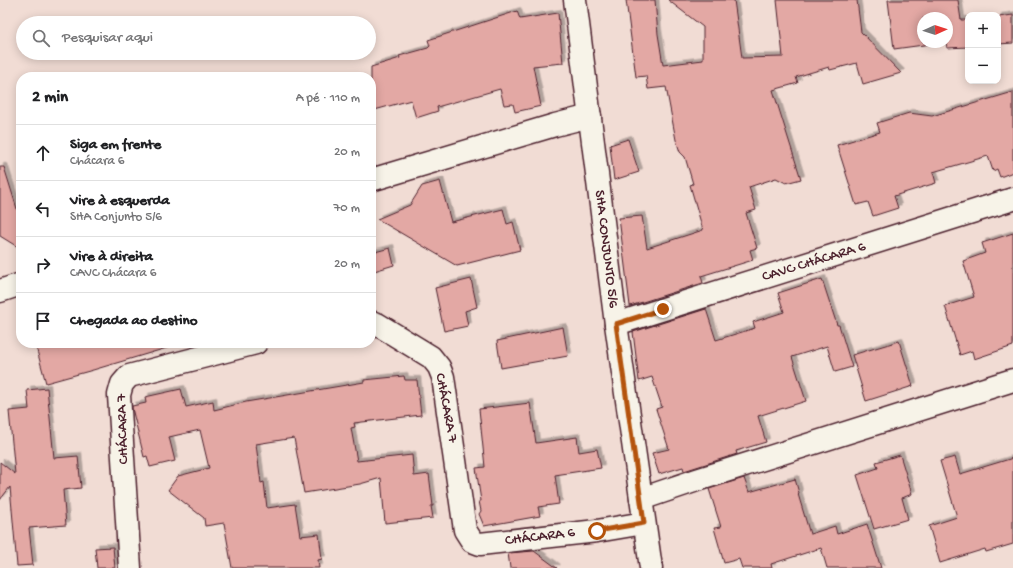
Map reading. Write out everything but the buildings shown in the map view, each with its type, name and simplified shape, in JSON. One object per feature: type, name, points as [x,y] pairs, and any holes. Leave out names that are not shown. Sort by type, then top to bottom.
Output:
[{"type":"street","name":"SHA CONJUNTO 5/6","points":[[575,0],[616,324],[651,568]]},
{"type":"street","points":[[376,179],[590,116]]},
{"type":"street","name":"CAVC CHÁCARA 6","points":[[616,324],[1013,199]]},
{"type":"street","points":[[0,291],[16,286]]},
{"type":"street","name":"CHÁCARA 7","points":[[376,324],[431,357],[438,366],[443,377],[465,530]]},
{"type":"street","name":"CHÁCARA 7","points":[[130,568],[119,395],[122,384],[129,376],[237,348]]},
{"type":"street","points":[[641,499],[1013,380]]},
{"type":"street","name":"CHÁCARA 6","points":[[465,530],[472,541],[480,544],[597,531],[644,523]]},
{"type":"route","points":[[597,531],[644,523],[616,324],[663,309]]}]
